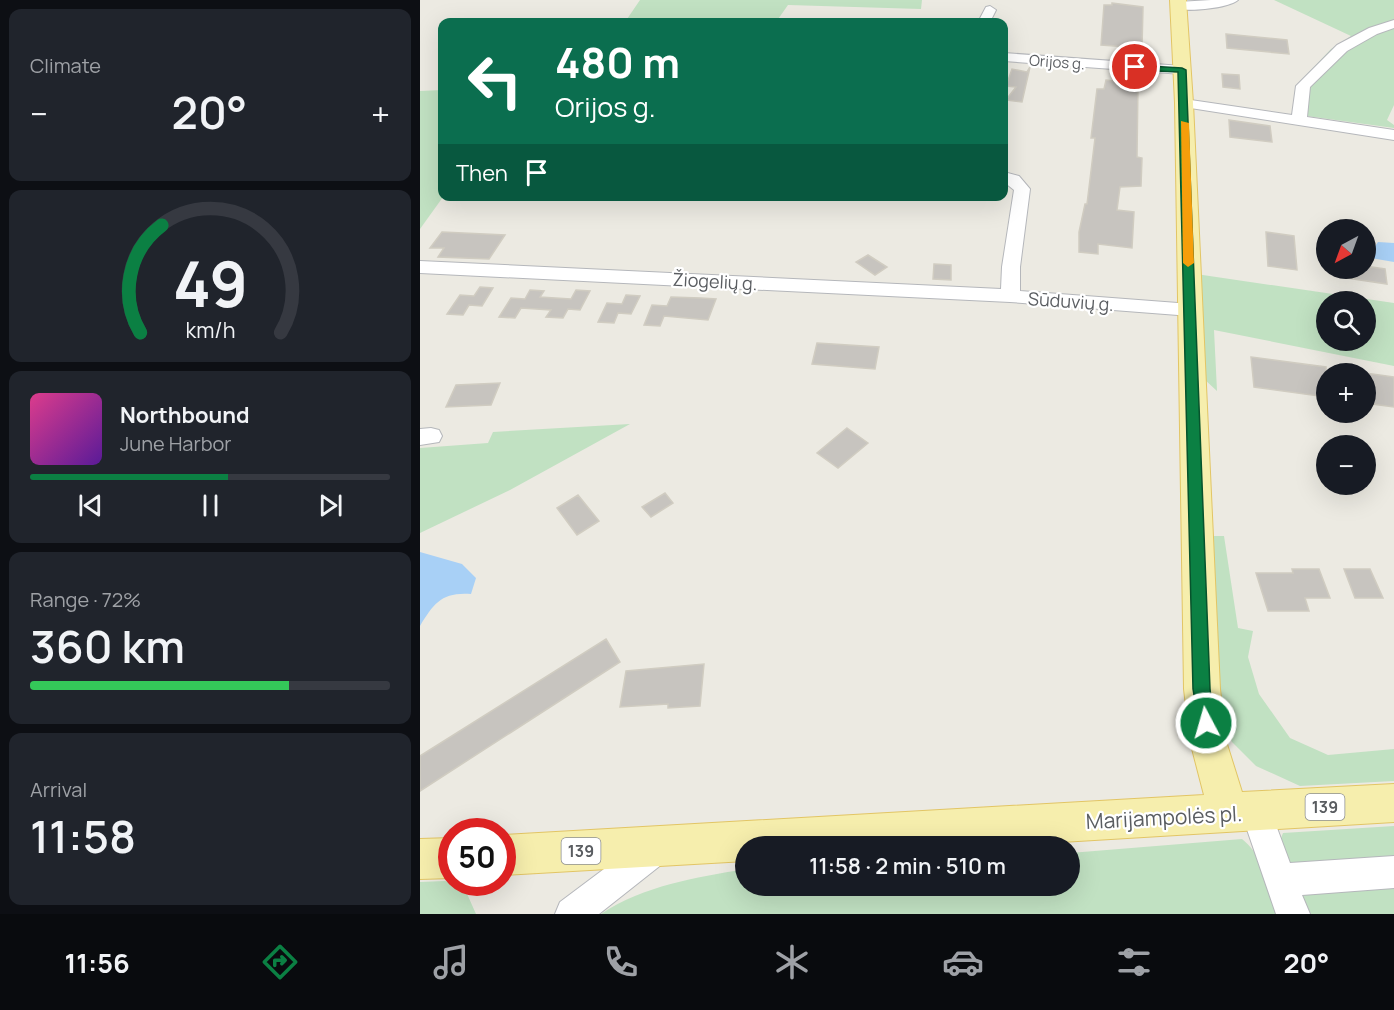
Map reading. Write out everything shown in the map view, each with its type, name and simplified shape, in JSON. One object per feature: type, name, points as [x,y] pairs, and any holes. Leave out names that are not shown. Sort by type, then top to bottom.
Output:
[{"type":"main road","points":[[1178,3],[1184,103],[1202,689],[1208,741],[1243,812]]},
{"type":"main road","name":"Marijampolės pl.","points":[[516,854],[1394,803]]},
{"type":"main road","points":[[420,859],[438,858]]},
{"type":"street","points":[[1178,3],[1197,6],[1232,0]]},
{"type":"street","points":[[986,18],[990,10]]},
{"type":"street","points":[[1299,119],[1303,86],[1342,48],[1373,31],[1394,24]]},
{"type":"street","name":"Orijos g.","points":[[1008,57],[1182,70]]},
{"type":"street","points":[[1184,103],[1394,135]]},
{"type":"street","name":"Sūduvių g.","points":[[1008,178],[1013,179],[1022,189],[1011,267],[1010,296],[1191,310]]},
{"type":"street","name":"Žiogelių g.","points":[[420,267],[1010,296]]},
{"type":"street","points":[[1243,812],[1280,880],[1293,914]]},
{"type":"street","points":[[572,914],[659,847]]},
{"type":"street","points":[[1280,880],[1394,872]]},
{"type":"green space","points":[[640,0],[922,0],[921,9],[788,5],[779,18],[628,18]]},
{"type":"green space","points":[[1274,0],[1394,0],[1394,105],[1387,120],[1394,125],[1394,128],[1292,114],[1297,85],[1331,49],[1351,36]]},
{"type":"green space","points":[[438,90],[438,201],[440,201],[420,229],[420,91]]},
{"type":"green space","points":[[1196,274],[1316,292],[1316,350],[1214,330],[1217,391],[1204,379]]},
{"type":"green space","points":[[1376,300],[1394,303],[1394,366],[1319,351],[1376,351]]},
{"type":"green space","points":[[630,424],[510,490],[420,533],[420,448],[488,443],[493,432]]},
{"type":"green space","points":[[1212,536],[1224,536],[1238,628],[1253,631],[1248,657],[1259,694],[1290,738],[1328,755],[1394,749],[1394,781],[1300,786],[1256,766],[1232,742],[1216,712]]},
{"type":"green space","points":[[1394,826],[1394,861],[1300,868],[1284,859],[1278,846],[1283,833]]},
{"type":"green space","points":[[1242,839],[1250,846],[1261,864],[1278,914],[601,914],[653,889],[735,871],[735,896],[1080,896],[1080,852]]},
{"type":"green space","points":[[438,881],[438,896],[468,896],[476,914],[420,914],[420,882]]},
{"type":"green space","points":[[1394,884],[1394,914],[1305,914],[1300,901],[1308,888]]},
{"type":"water","points":[[1378,242],[1394,243],[1394,262],[1376,259]]},
{"type":"water","points":[[420,552],[462,564],[476,578],[471,594],[446,597],[435,605],[420,626]]},
{"type":"building","points":[[1112,3],[1143,7],[1142,48],[1101,45],[1104,5],[1112,5]]},
{"type":"building","points":[[1226,34],[1287,40],[1289,54],[1227,48]]},
{"type":"building","points":[[1030,67],[1022,102],[1008,100],[1016,87],[1008,86],[1012,69],[1027,72]]},
{"type":"building","points":[[1222,74],[1239,75],[1240,89],[1223,87]]},
{"type":"building","points":[[1106,80],[1138,84],[1137,157],[1142,158],[1141,186],[1120,187],[1117,210],[1134,212],[1132,248],[1098,244],[1098,254],[1079,252],[1079,232],[1085,204],[1087,204],[1095,138],[1091,138],[1097,89],[1104,89]]},
{"type":"building","points":[[1229,120],[1270,126],[1272,142],[1230,137]]},
{"type":"building","points":[[442,232],[505,235],[489,259],[438,257],[444,248],[430,248]]},
{"type":"building","points":[[1266,232],[1294,236],[1297,270],[1268,266]]},
{"type":"building","points":[[868,255],[887,267],[875,275],[856,262]]},
{"type":"building","points":[[934,264],[951,265],[951,280],[933,279]]},
{"type":"building","points":[[1376,268],[1385,269],[1387,284],[1354,279],[1376,279]]},
{"type":"building","points":[[480,287],[493,288],[482,306],[469,305],[463,315],[447,314],[460,295],[474,296]]},
{"type":"building","points":[[530,290],[544,291],[540,297],[571,299],[576,290],[590,291],[580,310],[568,309],[563,318],[546,317],[551,310],[521,308],[515,318],[499,317],[511,298],[525,299]]},
{"type":"building","points":[[626,295],[640,296],[631,314],[618,313],[614,323],[598,322],[607,303],[622,304]]},
{"type":"building","points":[[671,297],[716,299],[708,320],[664,316],[660,326],[644,325],[652,305],[667,306]]},
{"type":"building","points":[[817,343],[879,347],[875,369],[812,364]]},
{"type":"building","points":[[1251,357],[1316,366],[1316,396],[1254,387]]},
{"type":"building","points":[[1376,375],[1394,377],[1394,407],[1376,405]]},
{"type":"building","points":[[500,383],[491,405],[446,407],[456,385]]},
{"type":"building","points":[[847,428],[868,443],[838,468],[817,453]]},
{"type":"building","points":[[665,493],[673,503],[651,517],[642,507]]},
{"type":"building","points":[[578,495],[599,521],[577,535],[557,508]]},
{"type":"building","points":[[1292,569],[1319,569],[1330,598],[1305,598],[1309,611],[1268,611],[1256,573],[1293,573]]},
{"type":"building","points":[[1344,569],[1370,569],[1383,598],[1355,598]]},
{"type":"building","points":[[606,639],[620,662],[420,791],[420,756]]},
{"type":"building","points":[[704,664],[700,706],[668,708],[668,704],[620,707],[626,671]]},
{"type":"slow traffic","points":[[1184,123],[1188,263]]},
{"type":"route","points":[[1135,67],[1182,70],[1202,689],[1206,723]]}]
